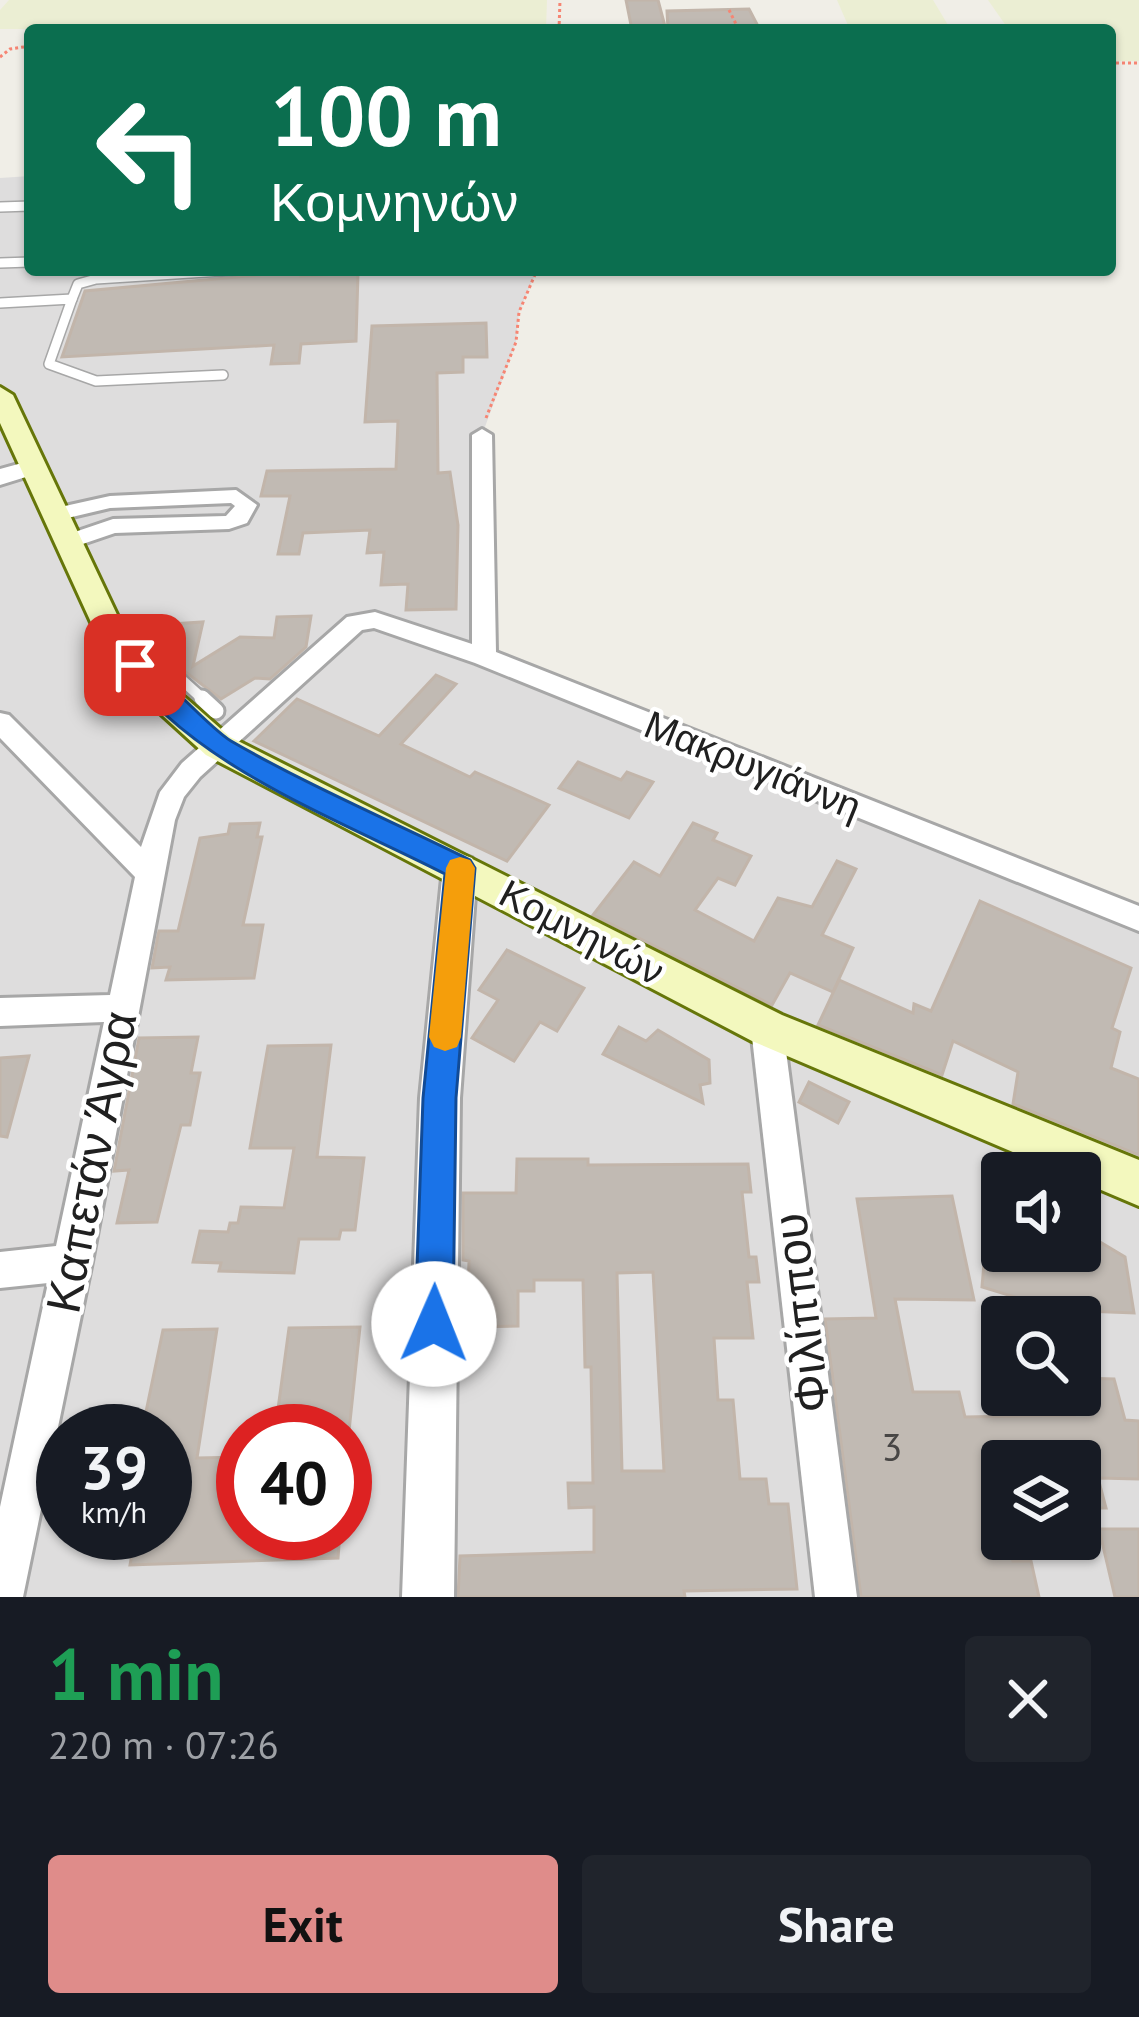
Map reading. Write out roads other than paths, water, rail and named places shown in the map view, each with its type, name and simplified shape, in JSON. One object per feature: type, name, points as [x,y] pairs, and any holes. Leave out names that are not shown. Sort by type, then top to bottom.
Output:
[{"type":"main road","name":"Κομνηνών","points":[[0,395],[106,624],[144,665],[151,686],[213,731],[460,868],[766,1028],[1139,1183]]},
{"type":"street","points":[[482,435],[484,657]]},
{"type":"street","points":[[0,465],[31,462]]},
{"type":"street","points":[[0,477],[31,462]]},
{"type":"street","points":[[236,496],[246,505],[239,518],[229,522],[62,528],[110,502],[236,496]]},
{"type":"street","name":"Μακρυγιάννη","points":[[364,619],[484,657],[1139,919]]},
{"type":"street","name":"Καπετάν Άγρα","points":[[2,1597],[74,1262],[148,873],[173,792],[213,731],[364,619]]},
{"type":"street","points":[[6,738],[148,873]]},
{"type":"street","points":[[428,1597],[440,1098],[460,868]]},
{"type":"street","points":[[0,1012],[120,1008]]},
{"type":"street","name":"Φιλίππου","points":[[766,1028],[836,1597]]},
{"type":"street","points":[[0,1270],[74,1262]]},
{"type":"lane","points":[[143,276],[78,284],[50,364],[96,381],[223,374]]},
{"type":"lane","points":[[0,304],[72,298]]}]
